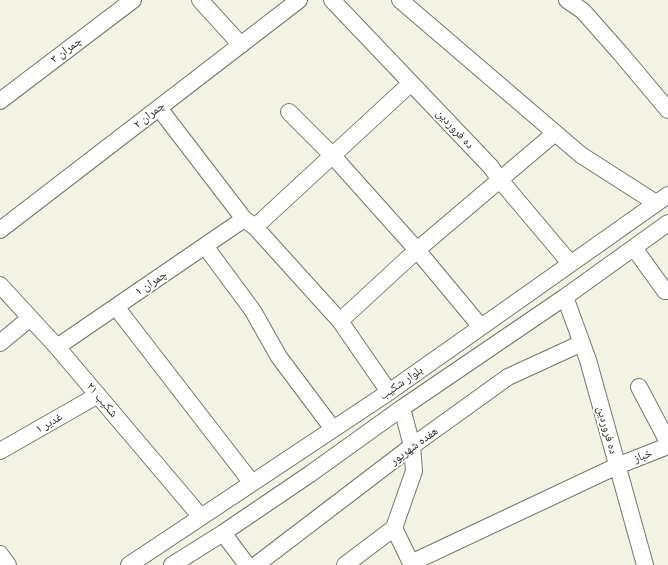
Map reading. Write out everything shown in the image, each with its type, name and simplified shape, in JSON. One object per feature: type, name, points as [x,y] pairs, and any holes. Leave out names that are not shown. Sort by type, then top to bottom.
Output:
[{"type":"street","name":"چمران ۳","points":[[0,101],[133,0]]},
{"type":"street","points":[[200,0],[241,45]]},
{"type":"street","name":"چمران ۲","points":[[0,230],[299,0]]},
{"type":"street","name":"ده فروردین","points":[[332,0],[491,167],[500,180],[570,263]]},
{"type":"street","points":[[400,0],[581,155],[662,199]]},
{"type":"street","points":[[567,0],[583,11],[668,110]]},
{"type":"street","name":"چمران ۱","points":[[57,347],[205,246],[249,223],[332,156],[411,83]]},
{"type":"street","points":[[159,108],[249,223],[340,321],[389,392]]},
{"type":"street","points":[[289,112],[332,156],[417,250],[481,327]]},
{"type":"street","points":[[340,321],[417,250],[555,133]]},
{"type":"street","name":"بلوار شکیب","points":[[129,565],[389,392],[662,199]]},
{"type":"street","name":"بلوار شکیب","points":[[172,565],[223,533],[310,474],[402,408],[668,223]]},
{"type":"street","points":[[205,246],[253,311],[279,357],[333,429]]},
{"type":"street","points":[[634,248],[665,291],[668,291]]},
{"type":"street","name":"شکیب ۲۱","points":[[0,285],[57,347],[201,517]]},
{"type":"street","name":"ده فروردین","points":[[565,296],[588,360],[645,565]]},
{"type":"street","points":[[116,307],[252,483]]},
{"type":"street","points":[[0,343],[30,318]]},
{"type":"street","name":"هفده شهریور","points":[[256,565],[412,446],[508,377],[582,343]]},
{"type":"street","points":[[639,387],[668,442]]},
{"type":"street","name":"غدیر ۱","points":[[0,451],[98,395]]},
{"type":"street","points":[[345,565],[394,528],[414,471],[412,446],[402,408]]},
{"type":"street","name":"خباز","points":[[412,564],[617,466],[668,446]]},
{"type":"street","points":[[297,453],[310,474]]},
{"type":"street","points":[[394,528],[412,564]]},
{"type":"street","points":[[223,533],[247,565]]},
{"type":"street","points":[[0,554],[8,565]]}]
